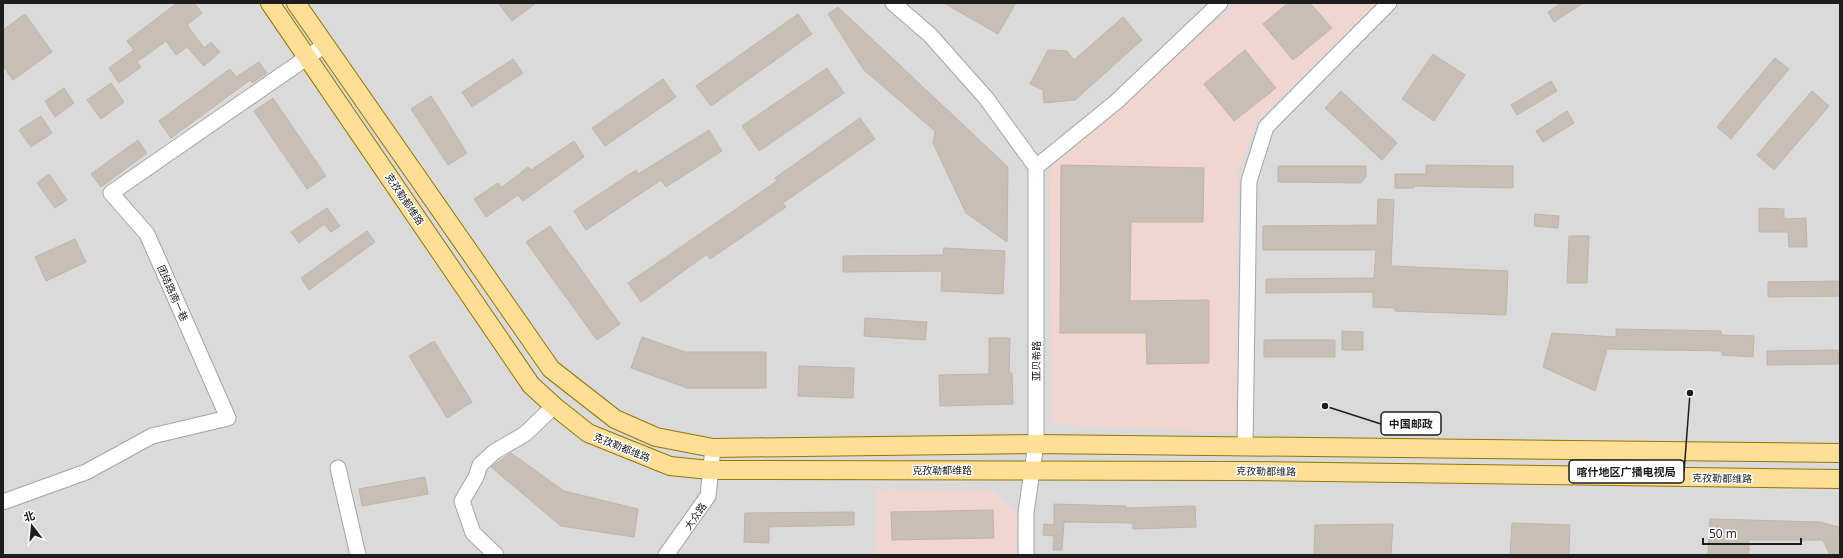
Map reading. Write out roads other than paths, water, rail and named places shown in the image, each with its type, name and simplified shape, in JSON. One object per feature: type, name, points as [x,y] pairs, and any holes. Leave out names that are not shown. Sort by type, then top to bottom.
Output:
[{"type":"main road","name":"克孜勒都维路","points":[[270,3],[532,385],[554,406],[588,432],[670,466],[710,470],[1237,471],[1840,479]]},
{"type":"main road","points":[[296,3],[551,368],[616,419],[656,437],[713,448],[1036,444],[1245,448],[1840,453]]},
{"type":"street","points":[[893,3],[930,35],[986,98],[1036,167],[1116,102],[1220,3]]},
{"type":"street","points":[[1245,448],[1249,181],[1266,128],[1389,3]]},
{"type":"street","name":"团结路南一巷","points":[[3,502],[86,472],[152,436],[228,418],[147,234],[111,193],[325,45]]},
{"type":"street","name":"亚贝希路","points":[[1026,555],[1026,512],[1036,444],[1036,167]]},
{"type":"street","points":[[495,555],[473,533],[462,501],[476,477],[480,465],[494,452],[525,434],[554,406]]},
{"type":"street","name":"大众路","points":[[666,555],[708,496],[713,448]]},
{"type":"street","points":[[338,468],[358,555]]},
{"type":"place","name":"喀什地区广播电视局","points":[[1690,393]]},
{"type":"place","name":"中国邮政","points":[[1325,406]]}]
